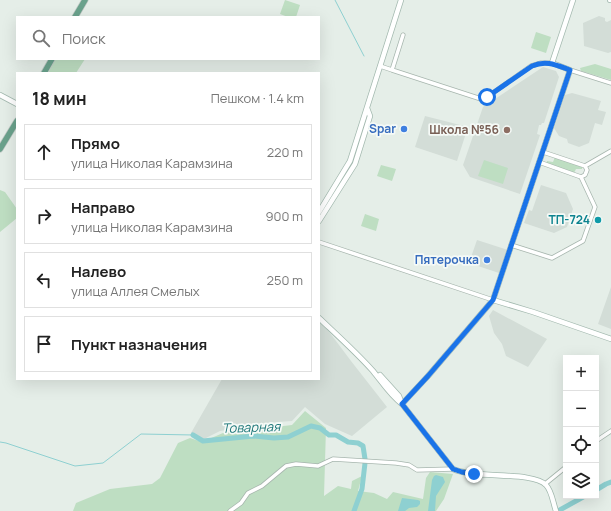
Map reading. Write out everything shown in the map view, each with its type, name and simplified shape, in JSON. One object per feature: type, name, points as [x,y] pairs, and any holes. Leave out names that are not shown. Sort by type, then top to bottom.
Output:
[{"type":"main road","points":[[76,16],[85,0]]},
{"type":"main road","points":[[320,219],[355,164],[368,115],[367,108],[401,0]]},
{"type":"main road","points":[[402,404],[493,300],[570,70],[552,64],[573,0]]},
{"type":"main road","points":[[45,72],[51,60]]},
{"type":"main road","points":[[0,95],[16,103]]},
{"type":"main road","points":[[320,210],[350,161],[368,115]]},
{"type":"main road","points":[[0,149],[16,122]]},
{"type":"main road","points":[[493,300],[611,339]]},
{"type":"main road","points":[[320,316],[361,354],[399,396],[402,404]]},
{"type":"main road","points":[[320,319],[359,356],[402,404],[453,469],[465,473],[529,478],[545,484],[549,489],[556,511]]},
{"type":"street","points":[[392,70],[403,35]]},
{"type":"street","points":[[380,66],[481,99],[487,97],[532,66],[540,63],[552,64]]},
{"type":"street","points":[[570,70],[611,83]]},
{"type":"street","points":[[543,152],[585,166],[611,151]]},
{"type":"street","points":[[511,245],[552,258],[584,241],[595,207],[582,177],[539,162]]},
{"type":"street","points":[[582,177],[585,175],[587,170],[585,166]]},
{"type":"street","points":[[320,242],[493,300]]},
{"type":"street","points":[[599,439],[611,431]]},
{"type":"street","points":[[230,511],[241,503],[248,493],[262,486],[286,466],[296,464],[318,466],[333,459],[396,463],[408,465],[417,470],[453,469]]},
{"type":"street","points":[[545,484],[563,469]]},
{"type":"shaded area","points":[[599,16],[605,18],[605,21],[607,22],[611,20],[611,52],[608,53],[584,46],[583,23]]},
{"type":"shaded area","name":"Школа №56","points":[[543,67],[556,71],[559,77],[544,123],[539,125],[537,134],[540,135],[520,194],[470,177],[463,165],[483,107]]},
{"type":"shaded area","points":[[572,93],[601,101],[598,110],[606,112],[602,125],[595,123],[589,143],[579,147],[568,143],[567,139],[559,136],[554,128],[565,95]]},
{"type":"shaded area","points":[[425,116],[468,127],[457,161],[415,147]]},
{"type":"shaded area","points":[[541,185],[566,193],[573,209],[567,227],[554,233],[524,223],[529,210],[532,211]]},
{"type":"shaded area","points":[[477,240],[508,250],[499,273],[469,263]]},
{"type":"shaded area","points":[[611,287],[611,329],[598,324]]},
{"type":"shaded area","points":[[493,310],[547,339],[528,367],[506,356],[502,344],[494,333],[489,316]]},
{"type":"shaded area","points":[[320,322],[387,407],[352,436],[325,424],[305,407],[292,421],[263,423],[220,431],[204,439],[191,433],[221,380],[320,380]]},
{"type":"green space","points":[[285,0],[300,5],[296,16],[285,16],[280,14]]},
{"type":"green space","points":[[536,32],[551,37],[546,53],[531,48]]},
{"type":"green space","points":[[54,60],[84,60],[77,72],[48,72]]},
{"type":"green space","points":[[595,64],[611,69],[611,80],[581,71],[580,68]]},
{"type":"green space","points":[[555,157],[582,167],[582,169],[576,169],[574,173],[546,164],[547,161],[553,162]]},
{"type":"green space","points":[[484,160],[508,168],[503,184],[478,176]]},
{"type":"green space","points":[[381,165],[396,169],[392,181],[377,176]]},
{"type":"green space","points":[[0,190],[5,192],[16,208],[16,219],[0,232]]},
{"type":"green space","points":[[365,214],[379,219],[376,231],[361,226]]},
{"type":"green space","points":[[305,411],[326,428],[324,496],[338,486],[351,489],[352,481],[362,476],[358,491],[374,493],[387,499],[393,492],[423,499],[426,478],[430,472],[453,474],[444,499],[436,511],[73,511],[76,503],[110,489],[152,484],[160,478],[178,443],[190,438],[202,442],[223,433],[292,425]]},
{"type":"water","points":[[436,475],[443,477],[445,482],[436,496],[435,511],[428,511],[432,480]]},
{"type":"water","points":[[402,498],[418,500],[420,501],[420,504],[417,507],[409,508],[405,511],[398,511]]},
{"type":"waterway","points":[[335,0],[364,56]]},
{"type":"waterway","name":"Товарная","points":[[193,435],[203,441],[254,436],[274,438],[288,437],[311,426],[320,428],[329,435],[336,435],[348,442],[358,443],[363,446],[365,459]]},
{"type":"waterway","points":[[0,442],[75,466],[103,463],[141,434],[193,435]]},
{"type":"waterway","name":"Товарная","points":[[354,511],[362,489],[365,463]]},
{"type":"waterway","name":"Товарная","points":[[599,488],[611,482]]},
{"type":"waterway","name":"Товарная","points":[[558,511],[580,499]]},
{"type":"place","name":"Spar","points":[[404,129]]},
{"type":"place","name":"Школа №56","points":[[507,130]]},
{"type":"place","name":"ТП-724","points":[[598,220]]},
{"type":"place","name":"Пятерочка","points":[[487,260]]},
{"type":"route","points":[[474,474],[453,469],[402,404],[472,326],[493,300],[570,70],[550,63],[540,63],[532,66],[487,97]]}]
